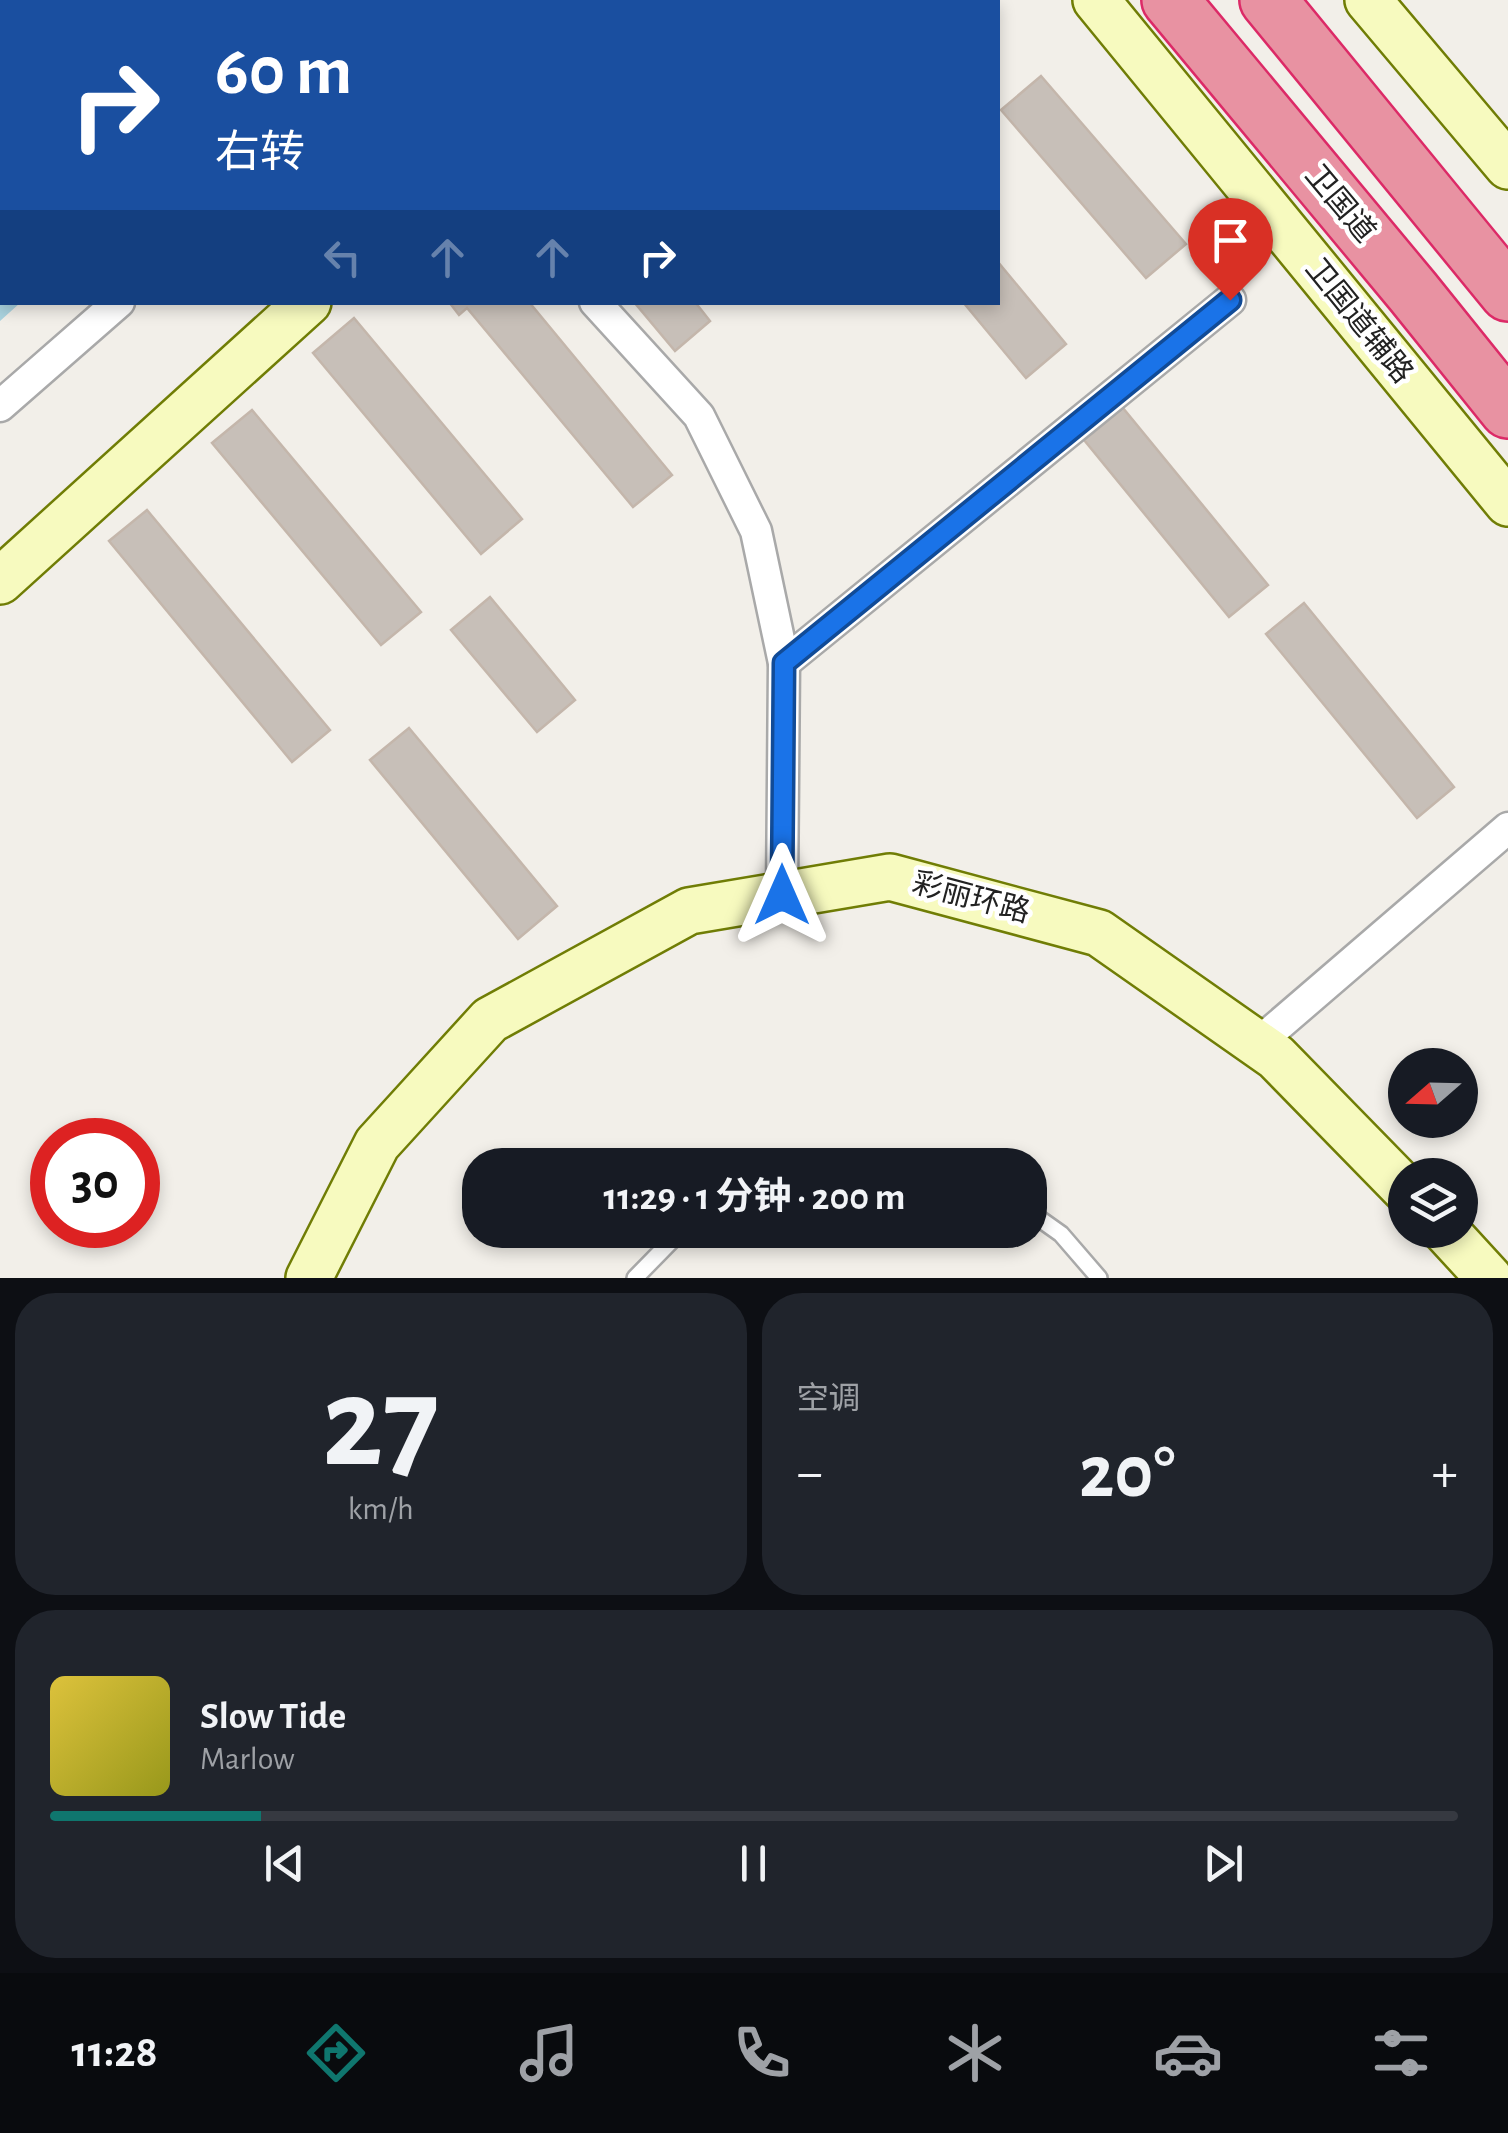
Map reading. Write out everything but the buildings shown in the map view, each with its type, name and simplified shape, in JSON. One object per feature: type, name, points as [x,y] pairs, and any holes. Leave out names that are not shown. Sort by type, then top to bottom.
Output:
[{"type":"highway","name":"卫国道","points":[[1170,0],[1508,410]]},
{"type":"highway","points":[[1268,0],[1508,292]]},
{"type":"street","name":"卫国道辅路","points":[[1096,0],[1508,503]]},
{"type":"street","points":[[1368,0],[1508,166]]},
{"type":"street","points":[[784,663],[1230,300]]},
{"type":"street","points":[[0,406],[115,305]]},
{"type":"street","points":[[0,581],[305,305]]},
{"type":"street","points":[[597,305],[698,416],[756,530],[784,663],[782,895]]},
{"type":"street","points":[[1258,1044],[1508,828]]},
{"type":"street","name":"彩丽环路","points":[[310,1278],[377,1144],[490,1020],[689,911],[890,876],[1100,933],[1276,1057],[1388,1171]]},
{"type":"street","points":[[1462,1248],[1489,1278]]},
{"type":"lane","points":[[1047,1224],[1061,1234],[1099,1278]]},
{"type":"lane","points":[[634,1278],[664,1248]]},
{"type":"water","points":[[0,305],[18,305],[0,321]]},
{"type":"route","points":[[782,895],[784,663],[1230,300]]}]
